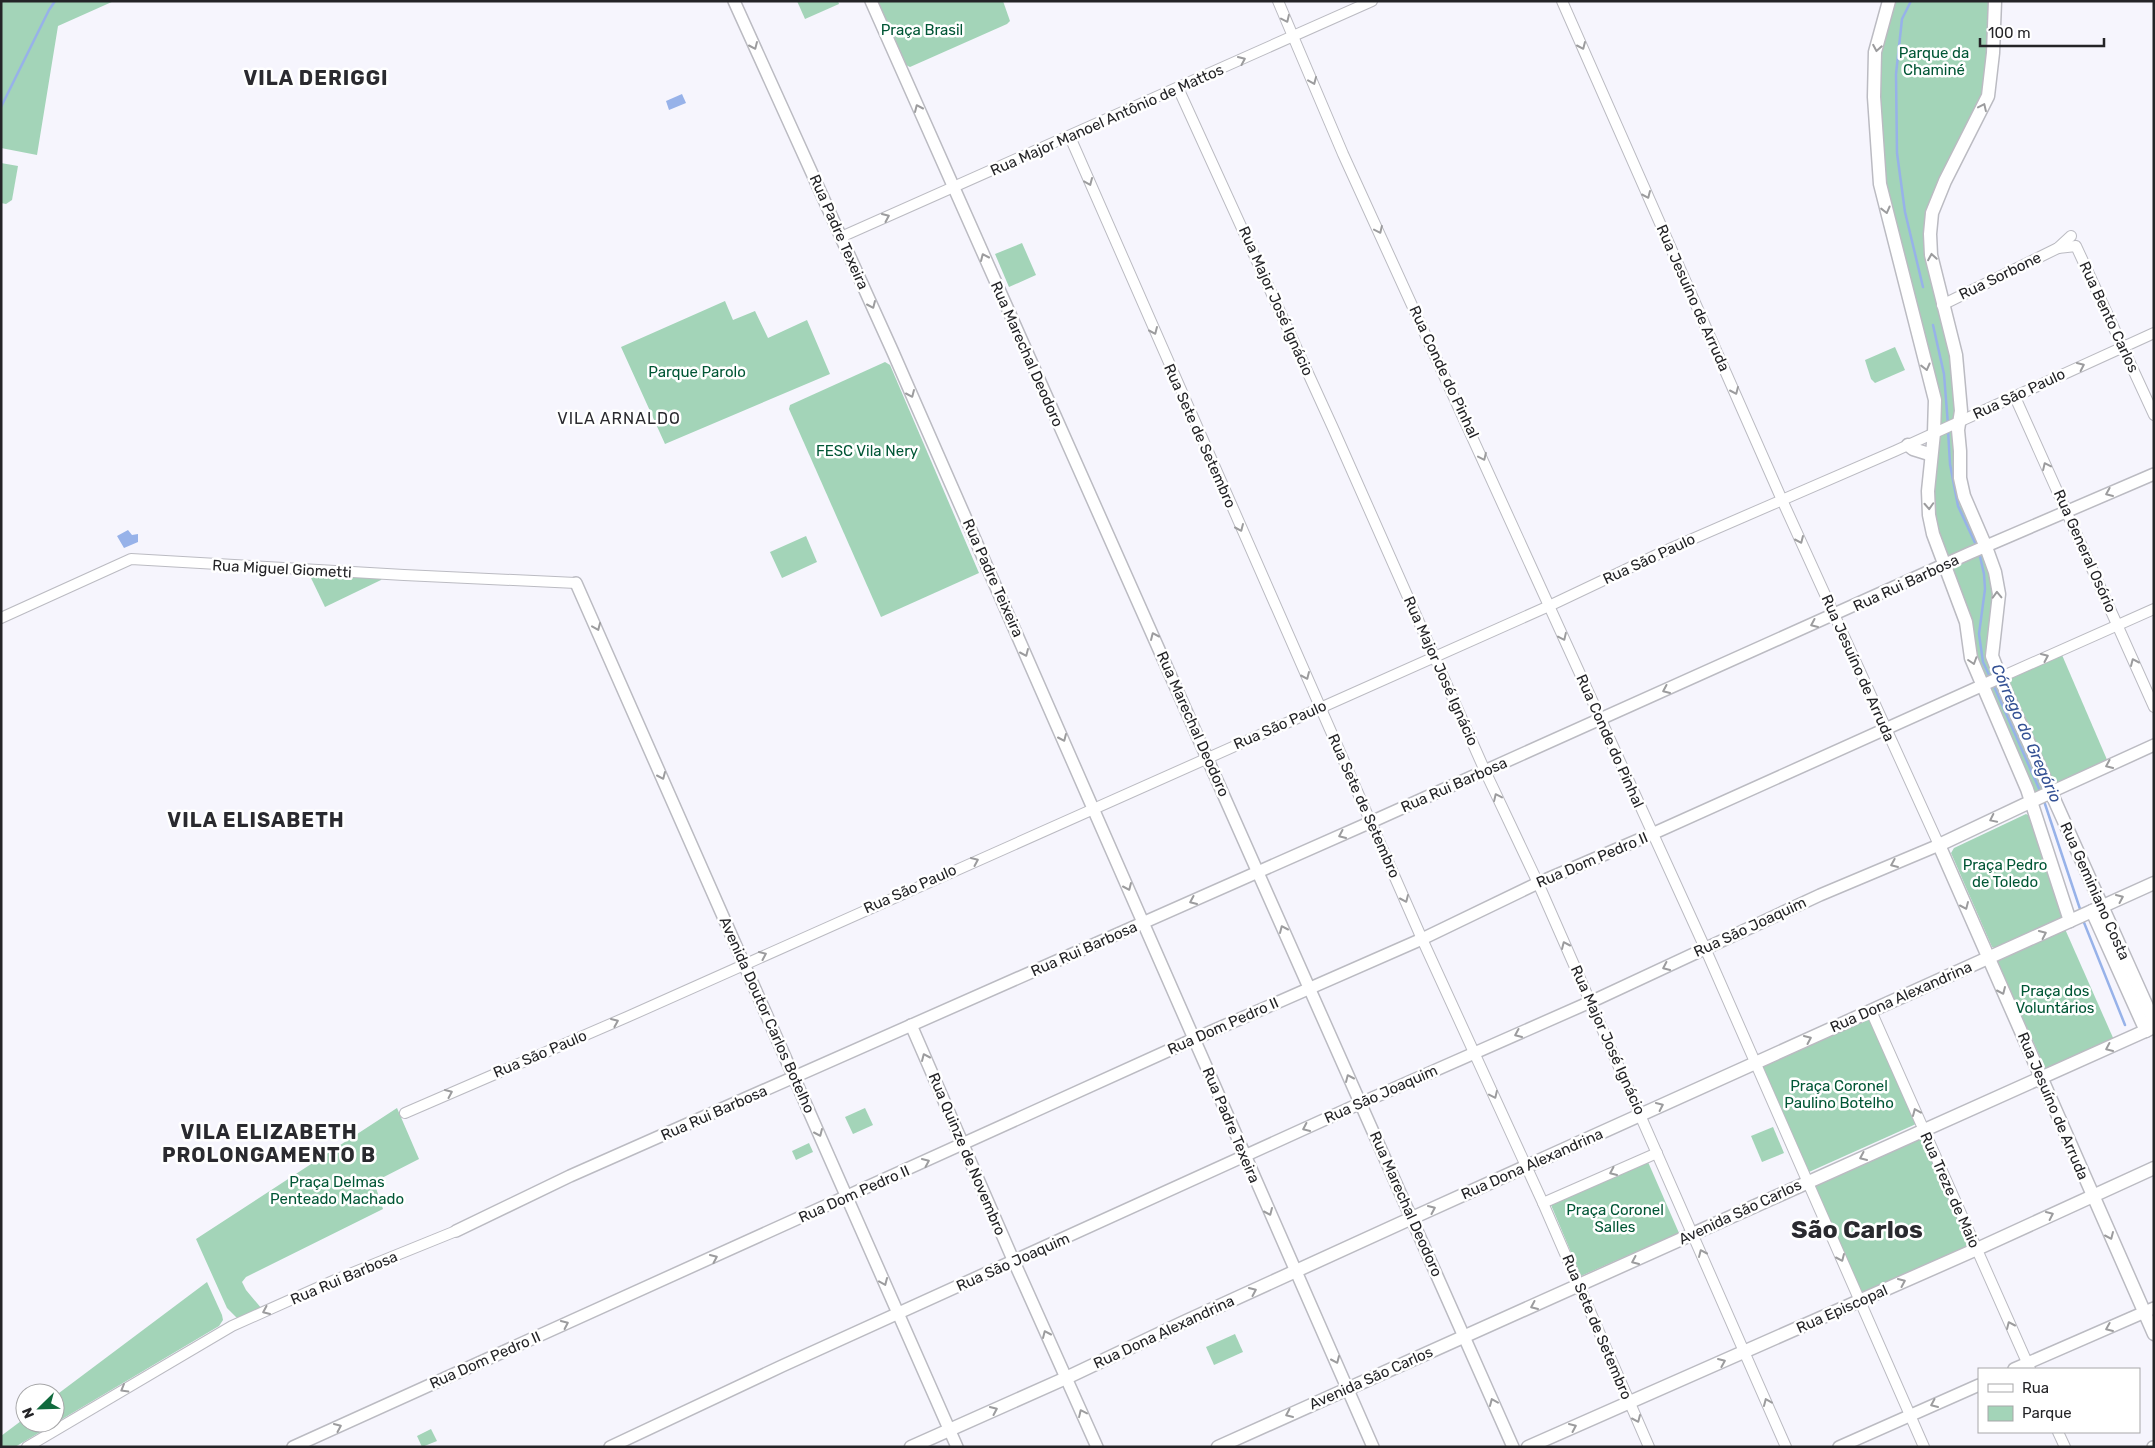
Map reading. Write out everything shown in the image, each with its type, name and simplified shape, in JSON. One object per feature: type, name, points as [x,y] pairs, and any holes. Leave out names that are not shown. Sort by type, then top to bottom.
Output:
[{"type":"main road","name":"Rua Padre Texeira","points":[[734,1],[942,464]]},
{"type":"main road","name":"Rua Marechal Deodoro","points":[[871,1],[1513,1447]]},
{"type":"main road","points":[[1889,1],[1876,52],[1874,97],[1880,184],[1935,400],[1937,431],[1930,457],[1928,491],[1929,515],[1933,534],[1966,622],[1971,658],[1992,681],[2041,796],[2085,914]]},
{"type":"main road","points":[[1992,681],[1992,656],[1998,594],[1995,572],[1964,496],[1960,478],[1956,355],[1931,255],[1932,213],[1945,181],[1988,96],[1993,53],[1995,1]]},
{"type":"main road","points":[[1908,445],[1913,449],[1929,454],[1930,457]]},
{"type":"main road","name":"Rua Padre Teixeira","points":[[942,464],[1043,693]]},
{"type":"main road","name":"Rua Rui Barbosa","points":[[456,1230],[570,1176],[1371,822],[1945,566],[1970,553],[2154,474]]},
{"type":"main road","name":"Avenida Doutor Carlos Botelho","points":[[576,583],[957,1447]]},
{"type":"main road","name":"Rua Dom Pedro II","points":[[293,1447],[964,1145],[1194,1039],[1422,939],[1538,884],[1992,681]]},
{"type":"main road","name":"Rua Geminiano Costa","points":[[1992,681],[2041,796],[2085,914],[2151,1027]]},
{"type":"main road","name":"Rua Padre Texeira","points":[[1043,693],[1373,1447]]},
{"type":"main road","name":"Rua São Joaquim","points":[[610,1447],[1361,1103],[1590,1001],[1820,895],[1939,845],[2154,745]]},
{"type":"main road","name":"Rua Jesuíno de Arruda","points":[[1939,845],[2092,1196],[2149,1310],[2154,1334]]},
{"type":"main road","name":"Rua Dona Alexandrina","points":[[911,1447],[1066,1378],[1755,1062],[2154,883]]},
{"type":"main road","name":"Rua Quinze de Novembro","points":[[911,1025],[1097,1447]]},
{"type":"main road","name":"Avenida São Carlos","points":[[1218,1447],[2040,1079],[2151,1027]]},
{"type":"main road","name":"Rua Episcopal","points":[[1528,1447],[1746,1352],[2154,1168]]},
{"type":"main road","points":[[2029,1366],[2149,1310]]},
{"type":"main road","points":[[1839,1447],[1978,1385]]},
{"type":"street","name":"Rua Conde do Pinhal","points":[[1278,1],[1344,154],[1705,948],[1924,1447]]},
{"type":"street","name":"Rua Major Manoel Antônio de Mattos","points":[[841,237],[1070,137],[1372,1]]},
{"type":"street","name":"Rua Jesuíno de Arruda","points":[[1562,1],[1782,500],[1884,728],[1939,845]]},
{"type":"street","name":"Rua Major José Ignácio","points":[[1178,88],[1333,428],[1484,771],[1538,884],[1746,1352],[1786,1447]]},
{"type":"street","name":"Rua Sete de Setembro","points":[[1070,137],[1422,939],[1527,1167],[1649,1447]]},
{"type":"street","name":"Rua Sorbone","points":[[1942,305],[2058,248],[2072,236]]},
{"type":"street","name":"Rua Sorbone","points":[[2058,248],[2076,246]]},
{"type":"street","name":"Rua Bento Carlos","points":[[2076,246],[2154,415]]},
{"type":"street","name":"Rua São Paulo","points":[[405,1113],[1094,809],[1549,606],[1667,550],[1908,445],[2154,333]]},
{"type":"street","name":"Rua General Osório","points":[[2014,397],[2154,707]]},
{"type":"street","name":"Rua Miguel Giometti","points":[[1,618],[130,559],[576,583]]},
{"type":"street","name":"Rua Dom Pedro II","points":[[1992,681],[2154,609]]},
{"type":"street","name":"Rua Treze de Maio","points":[[1871,1011],[2029,1366]]},
{"type":"street","points":[[1543,1203],[1657,1153]]},
{"type":"street","name":"Rua Rui Barbosa","points":[[27,1447],[232,1326],[335,1280],[456,1230]]},
{"type":"street","points":[[2058,1433],[2065,1447]]},
{"type":"green space","points":[[1,1],[114,1],[58,26],[37,155],[1,148]]},
{"type":"green space","points":[[797,1],[838,1],[839,4],[805,19]]},
{"type":"green space","name":"Praça Brasil","points":[[877,1],[1003,1],[1010,21],[910,67],[904,64]]},
{"type":"green space","name":"Parque da Chaminé","points":[[1889,1],[1995,1],[1993,53],[1976,121],[1930,234],[1956,355],[1960,478],[1995,572],[1992,656],[2051,792],[2031,801],[1971,658],[1933,534],[1935,400],[1880,184],[1875,52]]},
{"type":"green space","points":[[1,163],[18,166],[12,200],[6,204],[1,203]]},
{"type":"green space","points":[[1022,243],[1036,275],[1009,287],[995,254]]},
{"type":"green space","name":"Parque Parolo","points":[[725,301],[733,320],[755,311],[768,338],[807,320],[830,374],[665,444],[621,347]]},
{"type":"green space","points":[[1895,347],[1905,370],[1875,383],[1871,379],[1865,360]]},
{"type":"green space","name":"FESC Vila Nery","points":[[885,362],[890,365],[979,573],[881,617],[789,409],[790,405]]},
{"type":"green space","points":[[806,536],[817,562],[782,578],[770,552]]},
{"type":"green space","points":[[312,575],[382,578],[325,607],[311,578]]},
{"type":"green space","points":[[2062,655],[2108,762],[2052,785],[2008,680]]},
{"type":"green space","name":"Praça Pedro de Toledo","points":[[2026,814],[2030,816],[2063,915],[2060,919],[1995,948],[1992,947],[1951,853],[1954,848]]},
{"type":"green space","name":"Praça dos Voluntários","points":[[2065,929],[2114,1040],[2046,1070],[1996,959]]},
{"type":"green space","name":"Praça Coronel Paulino Botelho","points":[[1869,1017],[1916,1124],[1809,1172],[1762,1065]]},
{"type":"green space","name":"Praça Delmas Penteado Machado","points":[[397,1108],[419,1159],[376,1181],[375,1185],[383,1209],[246,1277],[242,1282],[246,1290],[262,1309],[237,1318],[227,1308],[196,1239]]},
{"type":"green space","points":[[865,1108],[873,1125],[853,1134],[845,1117]]},
{"type":"green space","points":[[1773,1127],[1784,1153],[1762,1162],[1751,1136]]},
{"type":"green space","points":[[1923,1138],[1971,1248],[1862,1296],[1814,1186]]},
{"type":"green space","points":[[809,1143],[813,1152],[796,1160],[792,1151]]},
{"type":"green space","name":"Praça Coronel Salles","points":[[1648,1162],[1679,1233],[1581,1276],[1551,1205]]},
{"type":"green space","points":[[207,1282],[222,1315],[223,1320],[219,1326],[65,1417],[65,1388]]},
{"type":"green space","points":[[1235,1334],[1243,1352],[1214,1365],[1206,1347]]},
{"type":"green space","points":[[15,1426],[15,1433],[39,1433],[15,1447],[1,1447],[1,1436]]},
{"type":"green space","points":[[431,1429],[437,1441],[422,1447],[417,1436]]},
{"type":"water","points":[[682,94],[686,103],[669,110],[666,101]]},
{"type":"water","points":[[128,530],[132,535],[138,534],[138,542],[124,548],[117,536]]},
{"type":"waterway","points":[[1,107],[55,1]]},
{"type":"waterway","name":"Córrego do Gregório","points":[[1911,1],[1902,19],[1896,74],[1897,153],[1905,212],[1923,287]]},
{"type":"waterway","name":"Córrego do Gregório","points":[[1933,325],[1944,374],[1948,425]]},
{"type":"waterway","name":"Córrego do Gregório","points":[[1948,430],[1950,464],[1958,506],[1977,547]]},
{"type":"waterway","name":"Córrego do Gregório","points":[[1979,552],[1985,589],[1979,634],[1983,662],[1991,679]]},
{"type":"waterway","name":"Córrego do Gregório","points":[[1993,684],[2041,793]]},
{"type":"waterway","name":"Córrego do Gregório","points":[[2044,801],[2081,912]]},
{"type":"waterway","name":"Córrego do Gregório","points":[[2083,920],[2125,1025]]},
{"type":"district","name":"VILA DERIGGI","points":[[316,78]]},
{"type":"district","name":"VILA ARNALDO","points":[[619,418]]},
{"type":"district","name":"VILA ELISABETH","points":[[256,820]]},
{"type":"district","name":"VILA ELIZABETH PROLONGAMENTO B","points":[[269,1144]]},
{"type":"district","name":"São Carlos","points":[[1857,1229]]}]
